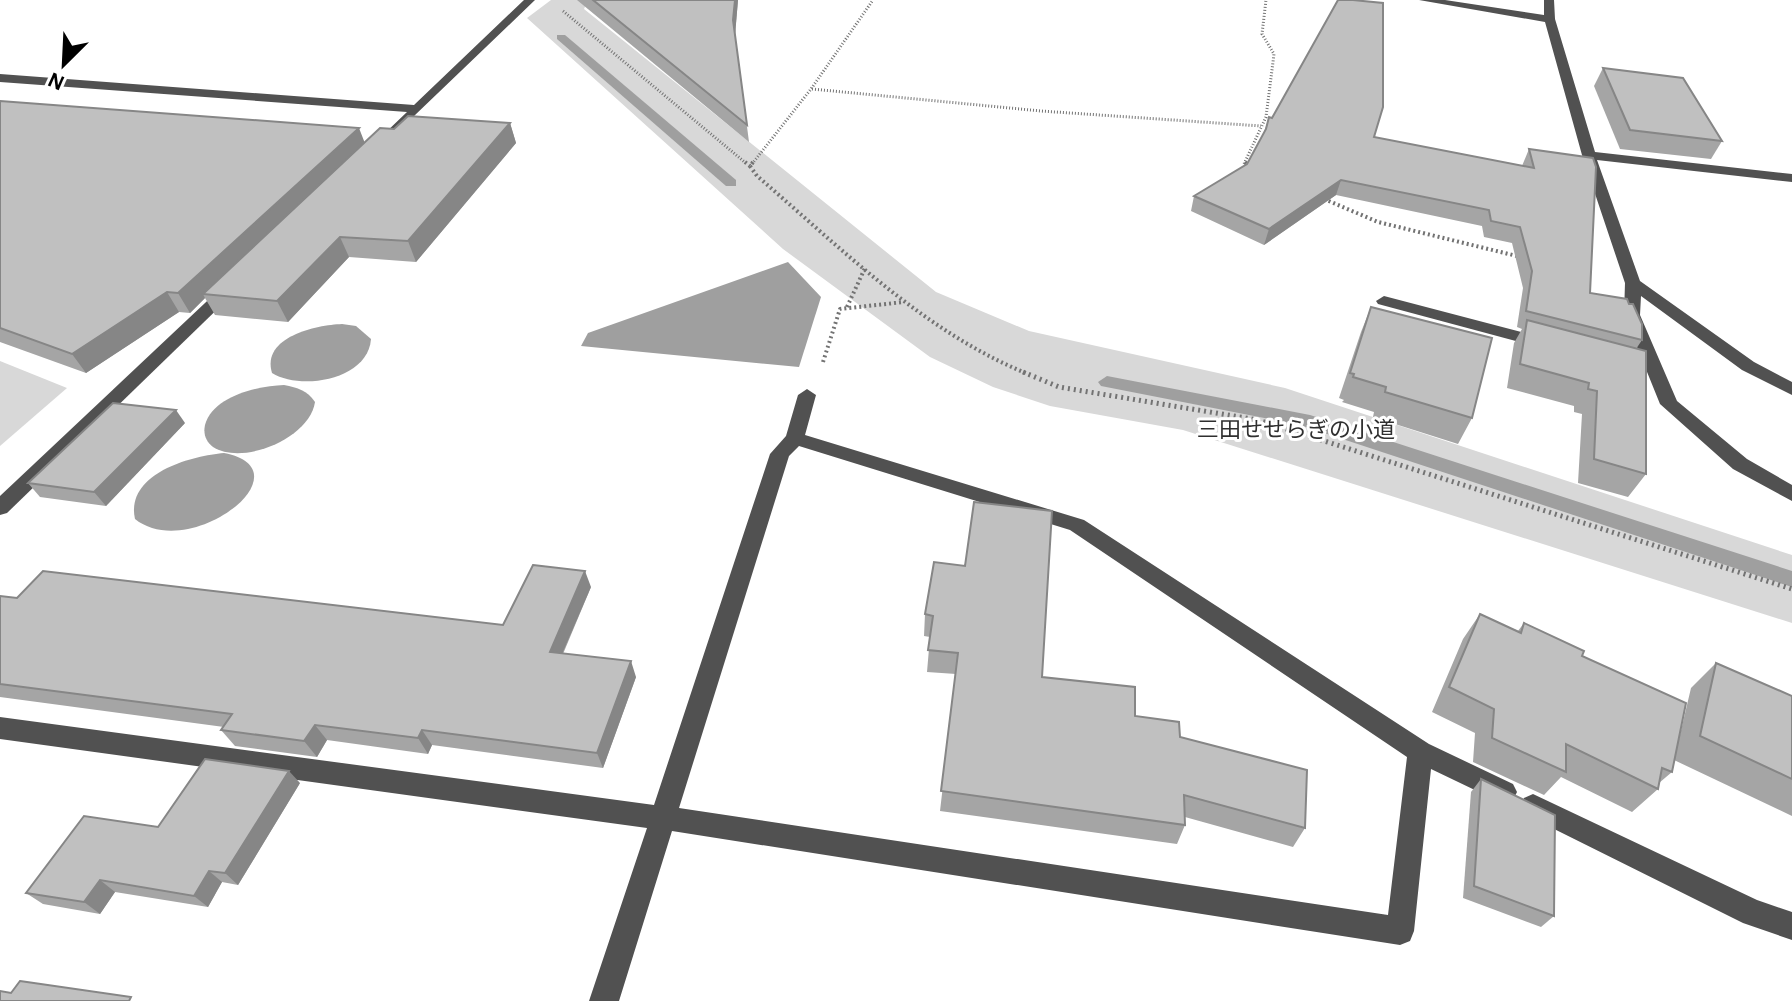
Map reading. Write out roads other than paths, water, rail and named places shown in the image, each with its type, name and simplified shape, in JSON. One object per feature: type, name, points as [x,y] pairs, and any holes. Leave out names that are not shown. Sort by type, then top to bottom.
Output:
[{"type":"street","points":[[383,142],[530,0]]},
{"type":"street","points":[[1424,0],[1550,19]]},
{"type":"street","points":[[1549,0],[1550,19],[1589,155],[1633,283],[1632,315],[1647,370],[1669,404],[1740,464],[1792,494]]},
{"type":"street","points":[[0,78],[417,109]]},
{"type":"street","points":[[1589,155],[1792,178]]},
{"type":"street","points":[[0,508],[237,282]]},
{"type":"street","points":[[1633,283],[1748,366],[1792,389]]},
{"type":"street","points":[[1384,301],[1564,349]]},
{"type":"street","points":[[604,1001],[780,454],[795,438],[807,395]]},
{"type":"street","points":[[795,438],[1077,525],[1420,752],[1753,913],[1792,926]]},
{"type":"street","points":[[0,728],[664,818],[1400,931],[1420,752]]},
{"type":"waterway","points":[[561,37],[731,183]]},
{"type":"waterway","points":[[1107,382],[1303,419],[1792,579]]},
{"type":"park label","name":"三田せせらぎの小道","points":[[1296,429]]}]
